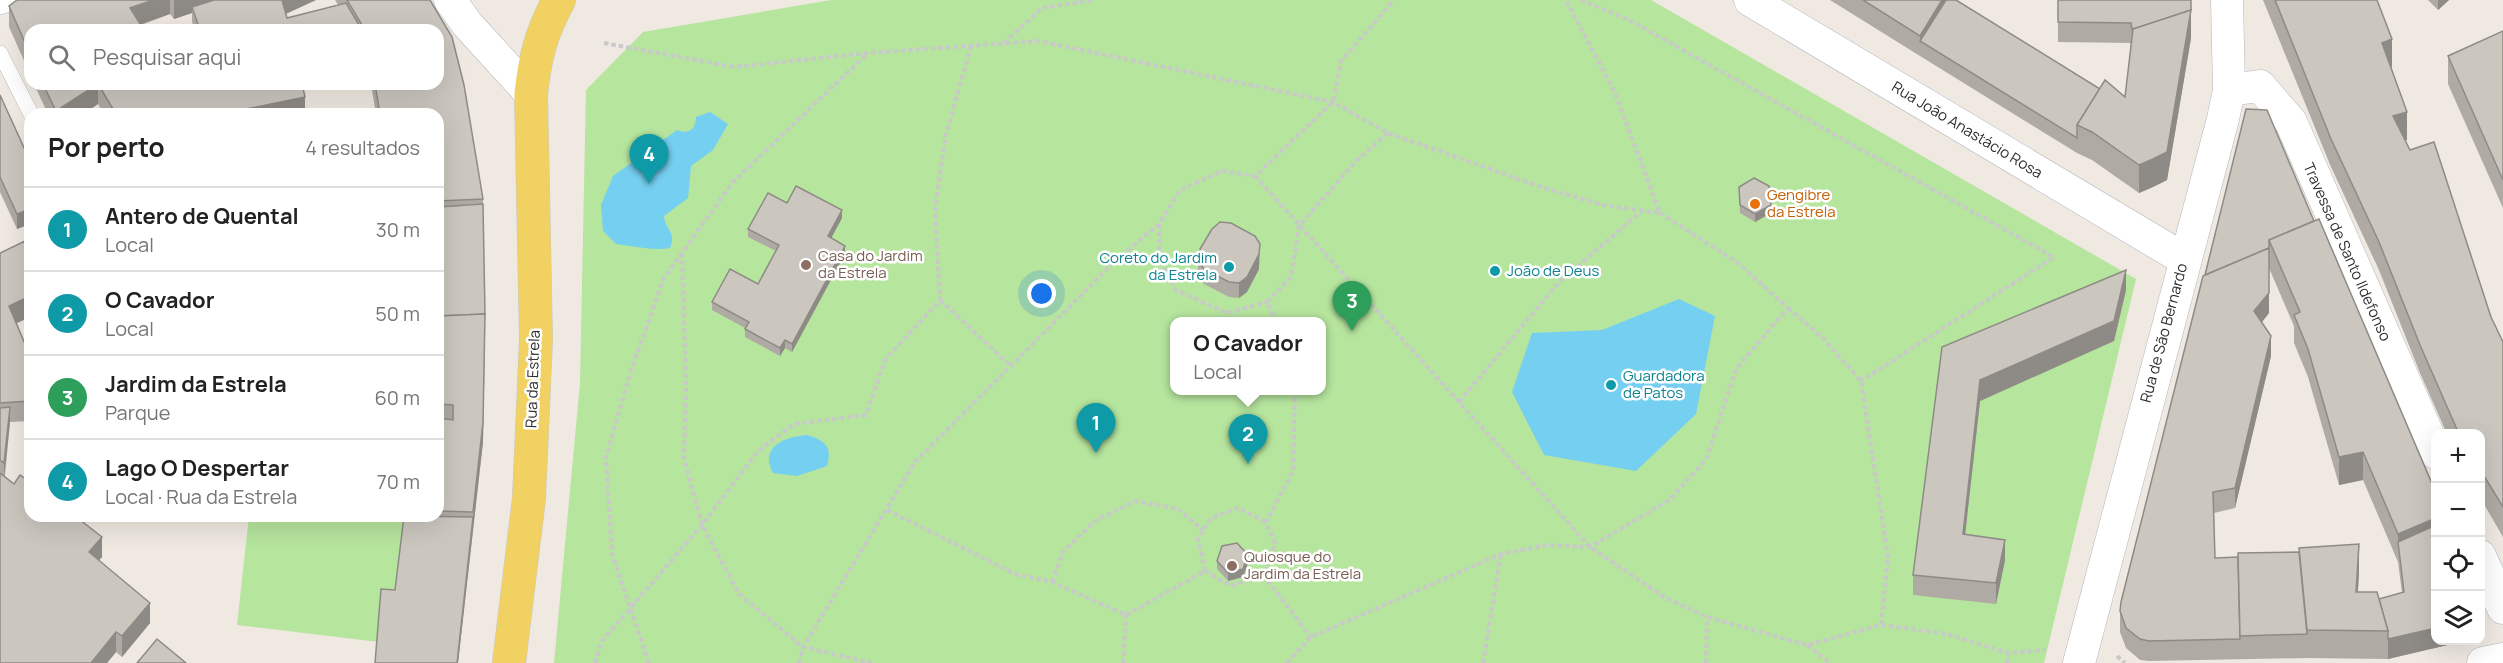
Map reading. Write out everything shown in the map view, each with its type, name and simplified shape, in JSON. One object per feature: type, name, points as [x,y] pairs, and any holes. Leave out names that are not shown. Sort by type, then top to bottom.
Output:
[{"type":"main road","name":"Rua da Estrela","points":[[509,663],[529,498],[536,339],[531,94],[536,53],[544,28],[559,0]]},
{"type":"street","points":[[450,0],[467,24],[531,94]]},
{"type":"street","name":"Rua João Anastácio Rosa","points":[[1750,0],[2184,259]]},
{"type":"street","name":"Rua de São Bernardo","points":[[2079,663],[2229,90],[2227,0]]},
{"type":"street","name":"Travessa de Santo Ildefonso","points":[[2229,90],[2260,86],[2291,122],[2431,442]]},
{"type":"street","points":[[2485,565],[2503,608]]},
{"type":"street","points":[[2483,663],[2503,659]]},
{"type":"lane","points":[[0,7],[21,0]]},
{"type":"lane","points":[[0,53],[28,108]]},
{"type":"path","points":[[1004,44],[1042,9],[1094,0]]},
{"type":"path","points":[[1255,176],[1334,102],[1341,61],[1394,0]]},
{"type":"path","points":[[1566,0],[1615,93],[1660,213]]},
{"type":"path","points":[[1581,0],[1629,20],[2054,258],[1861,381]]},
{"type":"path","points":[[604,43],[734,67],[868,53],[1038,42],[1334,102],[1388,133],[1544,188],[1603,205],[1660,213],[1738,263],[1821,336],[1861,381],[1888,557],[1881,625]]},
{"type":"path","points":[[972,46],[946,134],[935,209],[940,300],[1011,366]]},
{"type":"path","points":[[650,663],[612,554],[606,458],[630,373],[660,289],[664,278],[732,183],[868,53]]},
{"type":"path","points":[[1159,225],[1159,259],[1176,291],[1227,313],[1267,302],[1291,277],[1299,226],[1356,161],[1388,133]]},
{"type":"path","points":[[799,663],[803,646],[915,462],[1113,263],[1159,225],[1180,190],[1222,171],[1255,176],[1590,547],[1664,597],[1707,617],[1807,645],[1830,663]]},
{"type":"path","points":[[1459,402],[1559,282],[1642,211]]},
{"type":"path","points":[[682,253],[686,386],[684,458],[702,525],[739,594],[803,646],[872,663]]},
{"type":"path","points":[[595,663],[602,641],[702,525],[758,451],[794,424],[866,415],[885,360],[940,300]]},
{"type":"path","points":[[1267,302],[1275,317]]},
{"type":"path","points":[[1287,663],[1311,637],[1501,554],[1547,545],[1590,547],[1668,500],[1706,460],[1736,369],[1788,308]]},
{"type":"path","points":[[1266,522],[1293,471],[1295,395]]},
{"type":"path","points":[[1052,582],[1063,552],[1095,521],[1135,501],[1178,509],[1203,530]]},
{"type":"path","points":[[1238,508],[1266,522],[1275,543],[1263,575],[1231,586],[1205,571],[1198,538],[1210,518],[1238,508]]},
{"type":"path","points":[[887,510],[1015,574],[1052,582],[1126,615]]},
{"type":"path","points":[[1483,663],[1501,554]]},
{"type":"path","points":[[1126,615],[1205,571]]},
{"type":"path","points":[[1263,575],[1311,637]]},
{"type":"path","points":[[1123,663],[1126,615]]},
{"type":"path","points":[[1706,663],[1707,617]]},
{"type":"path","points":[[1807,645],[1881,625],[1947,634],[2008,653],[2049,649]]},
{"type":"path","points":[[2007,663],[2008,653]]},
{"type":"green space","points":[[831,0],[1651,0],[2136,279],[2044,663],[554,663],[580,383],[586,90],[643,32]]},
{"type":"green space","points":[[248,522],[405,522],[395,605],[379,642],[237,625]]},
{"type":"water","points":[[710,112],[728,124],[713,150],[691,166],[688,198],[664,216],[672,238],[670,248],[650,249],[616,244],[603,231],[601,205],[613,176],[677,130],[685,132],[691,130],[695,125],[696,117]]},
{"type":"water","points":[[1679,299],[1715,316],[1696,414],[1636,471],[1544,455],[1512,392],[1532,333],[1602,330]]},
{"type":"water","points":[[807,435],[826,445],[829,453],[827,466],[797,476],[773,473],[769,464],[769,456],[776,445],[790,438]]},
{"type":"building","points":[[17,0],[153,0],[130,8],[140,24],[24,24],[24,40],[9,6]]},
{"type":"building","points":[[214,0],[282,0],[287,18],[346,3],[358,24],[198,24],[192,7]]},
{"type":"building","points":[[347,0],[430,0],[452,37],[464,85],[483,199],[444,201],[444,108],[379,108],[376,90],[444,90],[444,24],[361,24]]},
{"type":"building","points":[[1863,0],[1942,0],[1920,36]]},
{"type":"building","points":[[1946,0],[1956,0],[2100,89],[2077,125],[2077,138],[1920,41]]},
{"type":"building","points":[[2058,0],[2191,0],[2191,10],[2133,29],[2133,33],[2131,23],[2058,22]]},
{"type":"building","points":[[2275,0],[2377,0],[2392,39],[2382,43],[2407,112],[2393,116],[2410,150],[2434,142],[2491,317],[2503,342],[2503,507],[2485,478],[2485,429],[2457,429],[2379,242],[2331,139]]},
{"type":"building","points":[[2191,10],[2167,152],[2139,165],[2092,132],[2077,125],[2105,80],[2125,97],[2133,29]]},
{"type":"building","points":[[2503,31],[2503,180],[2448,56]]},
{"type":"building","points":[[46,90],[89,90],[61,108],[55,108]]},
{"type":"building","points":[[102,90],[303,90],[305,97],[251,108],[112,108]]},
{"type":"building","points":[[0,95],[24,148],[24,211],[17,214],[0,177]]},
{"type":"building","points":[[2246,109],[2267,110],[2314,221],[2269,240],[2269,248],[2205,275]]},
{"type":"building","name":"Gengibre da Estrela","points":[[1754,178],[1769,186],[1771,205],[1755,214],[1740,205],[1739,187]]},
{"type":"building","name":"Casa do Jardim da Estrela","points":[[796,186],[842,210],[828,236],[845,246],[792,344],[785,340],[780,348],[745,329],[749,322],[712,302],[730,269],[758,284],[779,245],[748,229],[768,193],[787,203]]},
{"type":"building","points":[[483,204],[485,314],[444,316],[444,207]]},
{"type":"building","points":[[2319,219],[2431,481],[2431,520],[2398,534],[2363,452],[2339,457],[2308,349],[2294,315],[2300,312],[2269,240]]},
{"type":"building","name":"Coreto do Jardim da Estrela","points":[[1220,222],[1231,223],[1255,236],[1260,244],[1259,254],[1247,277],[1239,283],[1229,282],[1204,269],[1198,260],[1200,249],[1212,229]]},
{"type":"building","points":[[24,241],[24,299],[9,306],[24,342],[24,401],[0,403],[0,253]]},
{"type":"building","points":[[2269,248],[2269,293],[2254,311],[2271,336],[2235,488],[2213,492],[2215,558],[2238,557],[2240,639],[2149,641],[2140,639],[2126,628],[2120,611],[2121,602],[2203,276]]},
{"type":"building","points":[[2126,270],[2114,321],[1980,380],[1963,534],[2005,540],[1996,583],[1913,575],[1942,347]]},
{"type":"building","points":[[485,314],[483,422],[473,512],[444,511],[444,419],[453,420],[453,405],[444,404],[444,316]]},
{"type":"building","points":[[10,407],[4,463],[0,460],[0,408]]},
{"type":"building","points":[[0,473],[14,484],[20,475],[24,478],[24,522],[83,522],[102,537],[89,552],[150,603],[122,636],[116,632],[91,663],[0,663]]},
{"type":"building","points":[[444,517],[473,517],[457,663],[375,663],[381,589],[395,590],[403,522],[444,522]]},
{"type":"building","points":[[2431,527],[2431,629],[2388,639],[2379,599],[2404,592],[2398,542]]},
{"type":"building","name":"Quiosque do Jardim da Estrela","points":[[1237,543],[1248,555],[1243,569],[1228,573],[1217,561],[1222,546]]},
{"type":"building","points":[[2359,544],[2356,592],[2377,592],[2388,631],[2307,630],[2299,548]]},
{"type":"building","points":[[2299,552],[2307,634],[2240,636],[2238,553]]},
{"type":"building","points":[[157,639],[186,663],[137,663]]},
{"type":"place","name":"Lago O Despertar","points":[[649,184]]},
{"type":"place","name":"Gengibre da Estrela","points":[[1755,204]]},
{"type":"place","name":"Casa do Jardim da Estrela","points":[[806,265]]},
{"type":"place","name":"Coreto do Jardim da Estrela","points":[[1229,267]]},
{"type":"place","name":"João de Deus","points":[[1495,271]]},
{"type":"place","name":"Jardim da Estrela","points":[[1352,331]]},
{"type":"place","name":"Guardadora de Patos","points":[[1611,385]]},
{"type":"place","name":"Antero de Quental","points":[[1096,453]]},
{"type":"place","name":"O Cavador","points":[[1248,464]]},
{"type":"place","name":"Quiosque do Jardim da Estrela","points":[[1232,566]]}]
